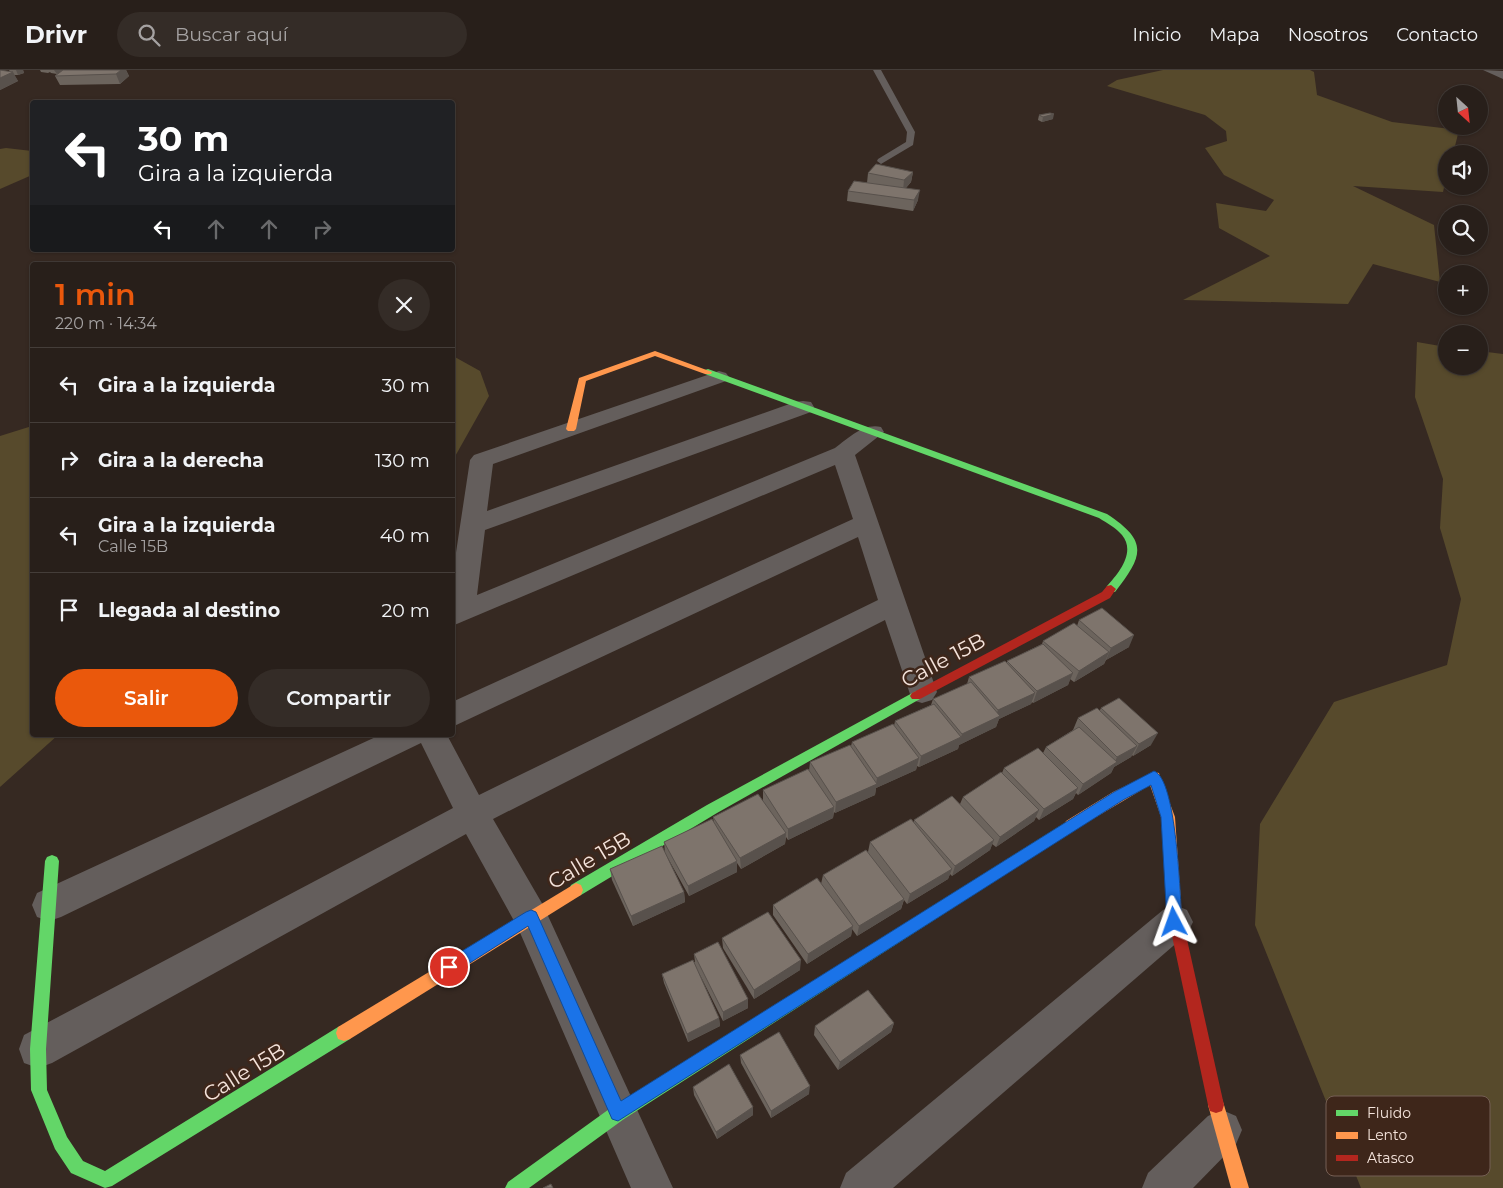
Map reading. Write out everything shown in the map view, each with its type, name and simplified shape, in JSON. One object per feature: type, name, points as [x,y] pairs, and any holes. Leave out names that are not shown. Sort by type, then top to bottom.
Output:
[{"type":"street","points":[[1489,70],[1503,75]]},
{"type":"street","points":[[571,429],[582,380],[655,354],[873,432]]},
{"type":"street","points":[[457,614],[473,525],[482,460],[719,377]]},
{"type":"street","points":[[473,525],[803,407]]},
{"type":"street","points":[[457,614],[843,453],[873,432]]},
{"type":"street","name":"Calle 15B","points":[[38,1049],[39,1090],[61,1143],[77,1167],[106,1180],[531,916],[712,809],[922,692],[1106,595],[1129,567],[1132,552],[1128,536],[1103,516],[873,432]]},
{"type":"street","points":[[843,453],[922,692]]},
{"type":"street","points":[[455,714],[866,523]]},
{"type":"street","points":[[38,1049],[472,814],[893,604]]},
{"type":"street","points":[[49,905],[406,737]]},
{"type":"street","points":[[433,737],[472,814],[531,916],[652,1188]]},
{"type":"street","points":[[514,1188],[618,1113],[1110,801],[1154,777],[1168,817],[1174,922],[1222,1130],[1240,1188]]},
{"type":"street","points":[[38,1049],[52,861]]},
{"type":"street","points":[[861,1188],[1174,922]]},
{"type":"street","points":[[1163,1188],[1222,1130]]},
{"type":"lane","points":[[877,70],[911,132],[910,143],[881,161]]},
{"type":"shaded area","points":[[1163,70],[1310,70],[1314,72],[1317,95],[1392,122],[1438,127],[1438,135],[1458,135],[1455,145],[1438,145],[1438,192],[1353,186],[1434,225],[1438,281],[1373,264],[1348,304],[1183,300],[1270,256],[1219,228],[1216,203],[1266,211],[1274,200],[1224,175],[1205,148],[1227,141],[1226,131],[1205,115],[1107,86],[1117,80]]},
{"type":"shaded area","points":[[0,149],[30,151],[30,176],[0,189]]},
{"type":"shaded area","points":[[1417,342],[1438,346],[1438,375],[1488,375],[1488,352],[1503,354],[1503,1188],[1361,1188],[1356,1176],[1490,1176],[1490,1096],[1326,1096],[1326,1101],[1255,925],[1260,824],[1334,702],[1447,665],[1461,599],[1440,528],[1443,479],[1415,397]]},
{"type":"shaded area","points":[[455,357],[480,371],[489,396],[455,456]]},
{"type":"shaded area","points":[[30,427],[30,737],[56,737],[0,787],[0,436]]},
{"type":"building","points":[[0,70],[13,72],[0,78]]},
{"type":"building","points":[[63,70],[121,70],[116,74],[55,76]]},
{"type":"building","points":[[1054,114],[1043,117],[1039,115]]},
{"type":"building","points":[[876,164],[913,172],[904,180],[868,173]]},
{"type":"building","points":[[854,181],[920,190],[914,200],[848,191]]},
{"type":"building","points":[[1102,608],[1134,635],[1111,648],[1079,620]]},
{"type":"building","points":[[1074,623],[1109,652],[1079,671],[1043,641]]},
{"type":"building","points":[[1043,644],[1073,673],[1037,691],[1007,661]]},
{"type":"building","points":[[1005,661],[1035,693],[998,710],[969,677]]},
{"type":"building","points":[[971,682],[1000,716],[962,734],[933,699]]},
{"type":"building","points":[[1119,698],[1158,733],[1139,744],[1101,708]]},
{"type":"building","points":[[934,704],[961,737],[921,756],[895,721]]},
{"type":"building","points":[[1097,708],[1137,746],[1117,757],[1078,718]]},
{"type":"building","points":[[893,724],[919,758],[877,778],[852,742]]},
{"type":"building","points":[[1079,727],[1117,762],[1083,784],[1046,747]]},
{"type":"building","points":[[850,745],[877,784],[836,802],[810,762]]},
{"type":"building","points":[[1038,748],[1078,788],[1044,809],[1004,768]]},
{"type":"building","points":[[808,769],[834,807],[788,829],[763,790]]},
{"type":"building","points":[[1001,772],[1039,810],[1000,837],[963,797]]},
{"type":"building","points":[[758,794],[786,833],[740,858],[713,817]]},
{"type":"building","points":[[952,796],[994,840],[955,866],[914,820]]},
{"type":"building","points":[[712,819],[737,861],[688,886],[664,842]]},
{"type":"building","points":[[911,819],[952,869],[910,894],[870,842]]},
{"type":"building","points":[[662,846],[684,892],[631,916],[610,869]]},
{"type":"building","points":[[866,850],[904,899],[859,926],[823,875]]},
{"type":"building","points":[[817,878],[853,926],[808,954],[773,905]]},
{"type":"building","points":[[768,912],[801,960],[754,990],[722,938]]},
{"type":"building","points":[[718,942],[748,999],[723,1012],[694,954]]},
{"type":"building","points":[[693,960],[719,1018],[687,1034],[662,974]]},
{"type":"building","points":[[868,990],[894,1023],[840,1062],[815,1026]]},
{"type":"building","points":[[779,1032],[810,1086],[771,1111],[740,1055]]},
{"type":"building","points":[[729,1064],[753,1107],[716,1132],[693,1087]]},
{"type":"building","points":[[551,1184],[553,1188],[543,1188]]},
{"type":"traffic: fast","points":[[708,372],[1103,516],[1126,533],[1132,551],[1125,571],[1111,589]]},
{"type":"traffic: fast","points":[[576,890],[712,809],[916,696]]},
{"type":"traffic: fast","points":[[514,1188],[618,1113],[1071,825]]},
{"type":"traffic: fast","points":[[52,861],[38,1049],[39,1090],[61,1143],[77,1167],[106,1180],[344,1033]]},
{"type":"traffic: slow","points":[[571,429],[582,380],[655,353],[708,372]]},
{"type":"traffic: slow","points":[[1071,825],[1118,796],[1154,777],[1168,817],[1175,917]]},
{"type":"traffic: slow","points":[[344,1033],[576,890]]},
{"type":"traffic: slow","points":[[1216,1105],[1240,1188]]},
{"type":"traffic: jam","points":[[916,696],[1106,595],[1111,589]]},
{"type":"traffic: jam","points":[[1175,917],[1216,1105]]},
{"type":"route","points":[[449,967],[531,916],[618,1113],[1118,796],[1154,777],[1168,817],[1174,922]]}]
